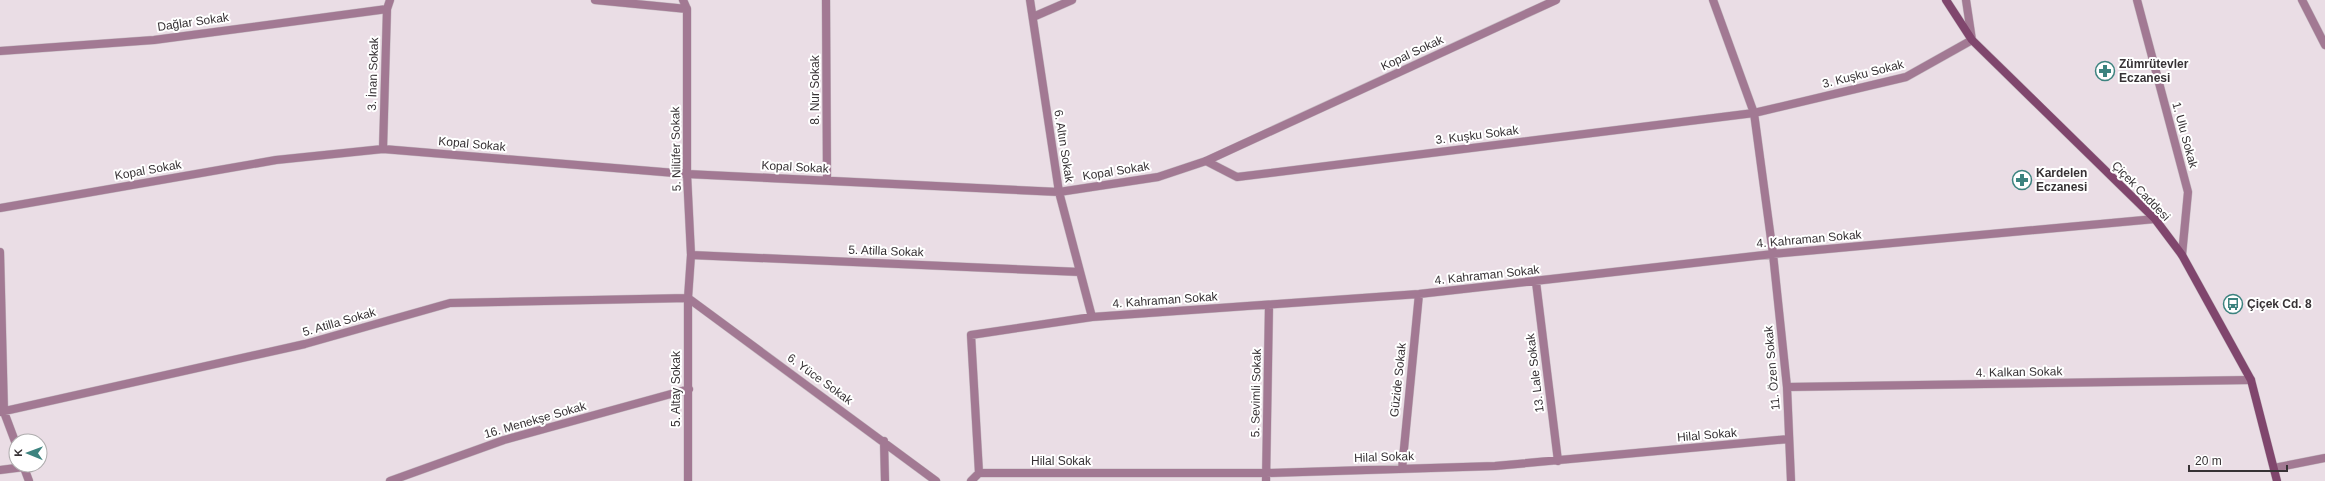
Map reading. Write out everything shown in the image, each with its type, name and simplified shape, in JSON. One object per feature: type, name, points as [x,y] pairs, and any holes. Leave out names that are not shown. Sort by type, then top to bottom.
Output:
[{"type":"main road","name":"Çiçek Caddesi","points":[[1946,0],[1972,40],[2155,219],[2182,255],[2252,380],[2277,481]]},
{"type":"street","name":"3. İnan Sokak","points":[[383,149],[387,8],[390,0]]},
{"type":"street","points":[[595,0],[687,9]]},
{"type":"street","name":"5. Nilüfer Sokak","points":[[683,0],[687,9],[687,174],[691,255],[688,298]]},
{"type":"street","name":"8. Nur Sokak","points":[[826,0],[827,181]]},
{"type":"street","name":"6. Altın Sokak","points":[[1030,0],[1059,192],[1092,317]]},
{"type":"street","points":[[1033,17],[1072,0]]},
{"type":"street","name":"Kopal Sokak","points":[[0,208],[276,160],[383,149],[687,174],[1059,192],[1158,177],[1206,161],[1556,0]]},
{"type":"street","points":[[1713,0],[1754,112],[1773,254]]},
{"type":"street","points":[[1966,0],[1972,40]]},
{"type":"street","name":"1. Ulu Sokak","points":[[2137,0],[2188,192],[2182,255]]},
{"type":"street","points":[[2302,0],[2325,45]]},
{"type":"street","name":"Dağlar Sokak","points":[[0,51],[154,40],[387,8]]},
{"type":"street","name":"3. Kuşku Sokak","points":[[1206,161],[1237,177],[1754,112],[1906,77],[1972,40]]},
{"type":"street","name":"4. Kahraman Sokak","points":[[979,472],[971,335],[1092,317],[1419,294],[1536,282],[1773,254],[2155,219]]},
{"type":"street","points":[[0,252],[2,412],[11,433]]},
{"type":"street","name":"11. Özen Sokak","points":[[1773,254],[1787,387],[1791,481]]},
{"type":"street","name":"5. Atilla Sokak","points":[[691,255],[1080,272]]},
{"type":"street","name":"13. Lale Sokak","points":[[1536,282],[1558,461]]},
{"type":"street","name":"Güzide Sokak","points":[[1402,469],[1419,294]]},
{"type":"street","name":"5. Atilla Sokak","points":[[2,412],[305,344],[450,303],[688,298]]},
{"type":"street","name":"5. Altay Sokak","points":[[688,298],[688,481]]},
{"type":"street","name":"6. Yüce Sokak","points":[[688,298],[884,441],[936,481]]},
{"type":"street","name":"5. Sevimli Sokak","points":[[1266,477],[1269,305]]},
{"type":"street","name":"4. Kalkan Sokak","points":[[1787,387],[2252,380]]},
{"type":"street","name":"16. Menekşe Sokak","points":[[390,481],[504,440],[689,389]]},
{"type":"street","name":"Hilal Sokak","points":[[979,472],[1266,477],[1402,469],[1495,466],[1789,439]]},
{"type":"street","points":[[884,441],[885,481]]},
{"type":"street","points":[[2274,468],[2325,458]]},
{"type":"street","points":[[971,481],[979,472]]},
{"type":"place","name":"Zümrütevler Eczanesi","points":[[2105,71]]},
{"type":"place","name":"Kardelen Eczanesi","points":[[2022,180]]},
{"type":"place","name":"Çiçek Cd. 8","points":[[2233,304]]}]
